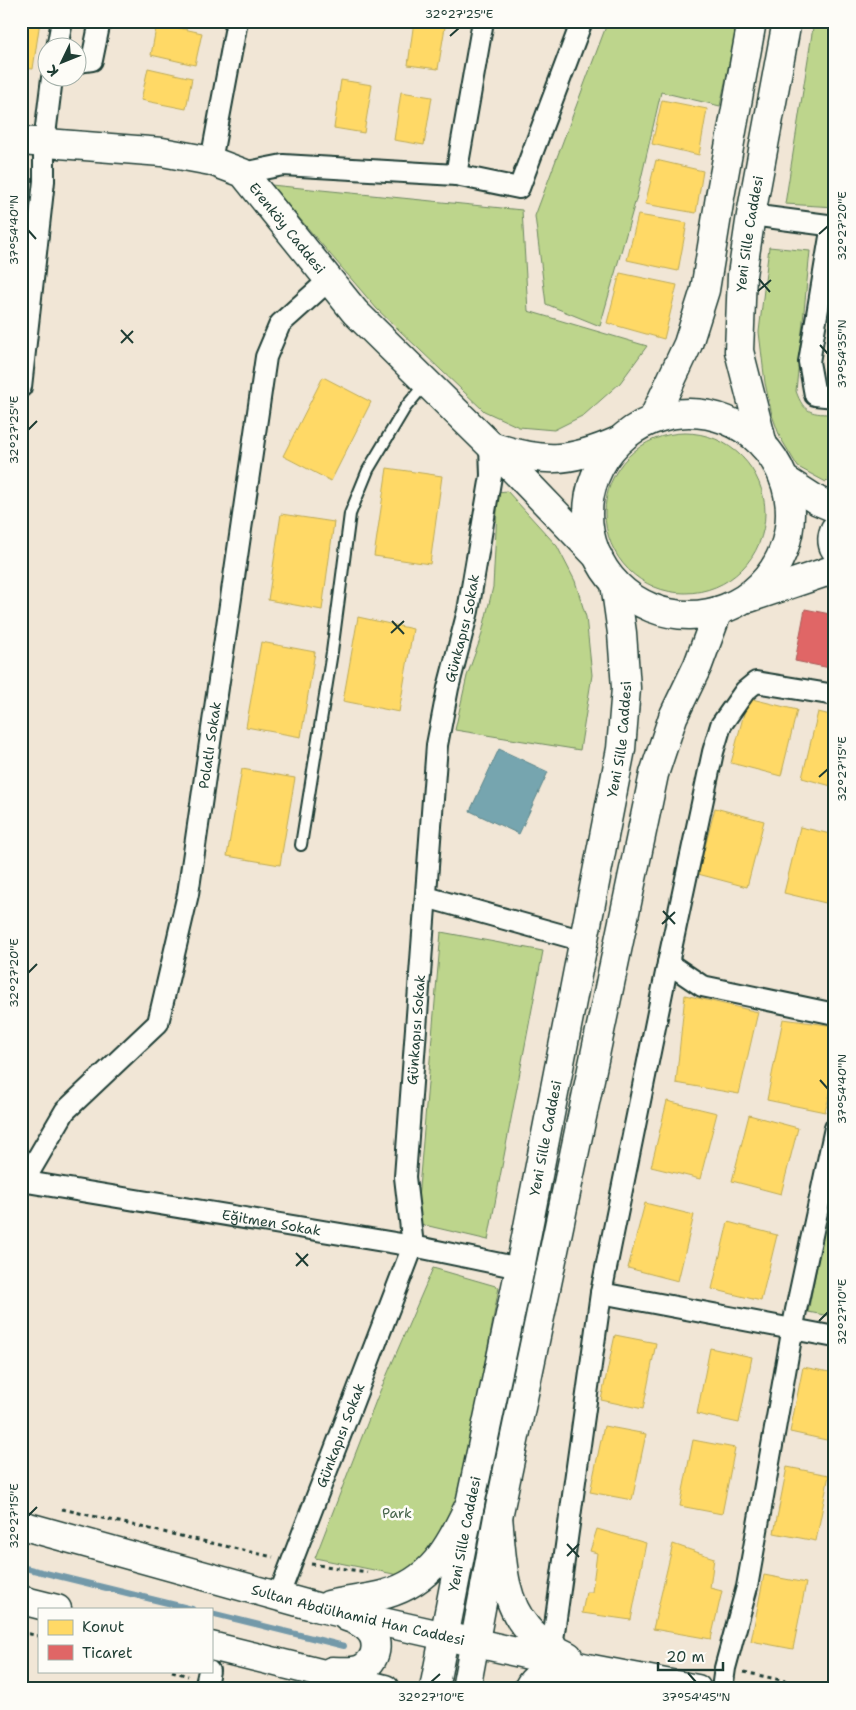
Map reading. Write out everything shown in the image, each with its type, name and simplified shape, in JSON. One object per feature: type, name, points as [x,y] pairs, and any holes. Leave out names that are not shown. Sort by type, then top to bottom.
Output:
[{"type":"main road","points":[[653,419],[688,344],[705,290],[752,21]]},
{"type":"main road","name":"Yeni Sille Caddesi","points":[[763,445],[739,351],[742,275],[751,215],[787,21]]},
{"type":"main road","name":"Erenköy Caddesi","points":[[33,142],[162,152],[211,161],[242,173],[355,312],[490,445],[598,557]]},
{"type":"main road","points":[[743,600],[764,582],[780,559],[789,533],[790,506],[784,478],[775,461],[763,445],[740,426],[712,415],[682,413],[653,419],[635,428],[619,441],[600,466],[589,496],[589,527],[598,557],[615,582],[637,600],[662,612],[690,615],[718,611],[743,600],[835,569]]},
{"type":"main road","points":[[490,445],[515,454],[539,459],[566,458],[592,453],[619,441]]},
{"type":"main road","points":[[784,478],[818,501],[835,508]]},
{"type":"main road","points":[[835,529],[832,534],[832,546],[835,549]]},
{"type":"main road","name":"Yeni Sille Caddesi","points":[[434,1689],[470,1504],[520,1268],[622,749],[626,688],[622,633],[615,582]]},
{"type":"main road","points":[[466,1689],[498,1517],[654,774],[672,717],[698,665],[718,611]]},
{"type":"main road","points":[[320,1608],[384,1594],[421,1578],[449,1544],[470,1504]]},
{"type":"main road","points":[[498,1517],[505,1577],[516,1612],[527,1628],[552,1648],[592,1669]]},
{"type":"main road","name":"Sultan Abdülhamid Han Caddesi","points":[[21,1525],[279,1595],[320,1608],[592,1669],[697,1689]]},
{"type":"main road","points":[[21,1600],[53,1608]]},
{"type":"main road","points":[[212,1657],[301,1668],[352,1671],[362,1668],[371,1662],[376,1652],[376,1644],[366,1626],[350,1618],[320,1608]]},
{"type":"main road","points":[[301,1668],[335,1689]]},
{"type":"main road","points":[[301,1668],[385,1689]]},
{"type":"main road","points":[[528,1689],[530,1684],[537,1678],[548,1673],[560,1670],[592,1669]]},
{"type":"street","points":[[59,38],[62,21]]},
{"type":"street","points":[[88,61],[92,60],[100,21]]},
{"type":"street","points":[[211,161],[237,21]]},
{"type":"street","points":[[456,175],[483,21]]},
{"type":"street","points":[[242,173],[283,165],[456,175],[519,188],[582,21]]},
{"type":"street","points":[[21,387],[44,181],[33,142],[49,88]]},
{"type":"street","points":[[751,215],[834,226],[809,362],[815,395],[835,398]]},
{"type":"street","name":"Polatlı Sokak","points":[[22,1181],[65,1111],[158,1023],[188,894],[266,357],[280,324],[329,280]]},
{"type":"street","name":"Günkapısı Sokak","points":[[279,1595],[413,1246],[405,1176],[437,745],[448,688],[468,611],[491,476],[490,445]]},
{"type":"street","points":[[552,1648],[601,1293],[668,963],[713,752],[721,725],[745,691],[756,682],[835,695]]},
{"type":"street","points":[[426,897],[584,941]]},
{"type":"street","points":[[668,963],[702,986],[835,1014]]},
{"type":"street","points":[[722,1689],[725,1668],[747,1587],[792,1330],[835,1128]]},
{"type":"street","name":"Eğitmen Sokak","points":[[22,1181],[413,1246],[520,1268]]},
{"type":"street","points":[[601,1293],[835,1337]]},
{"type":"street","points":[[204,1689],[208,1672]]},
{"type":"lane","points":[[301,845],[332,652],[350,514],[368,470],[405,408],[427,382]]},
{"type":"path","points":[[21,1632],[38,1636]]},
{"type":"green space","points":[[608,21],[738,21],[720,106],[661,92],[638,192],[600,326],[546,304],[535,216]]},
{"type":"green space","points":[[814,21],[835,21],[835,207],[785,204]]},
{"type":"green space","points":[[271,185],[522,210],[528,311],[647,346],[620,383],[584,415],[554,430],[519,427],[484,411],[377,309]]},
{"type":"green space","points":[[769,247],[810,251],[796,391],[802,404],[810,411],[820,414],[835,414],[835,473],[826,482],[798,467],[780,437],[772,415],[765,383],[759,332]]},
{"type":"green space","points":[[677,433],[693,433],[723,442],[742,456],[759,482],[765,505],[765,521],[759,544],[742,570],[723,584],[708,590],[693,593],[677,593],[647,584],[623,564],[614,551],[608,536],[605,521],[605,505],[614,475],[634,451],[647,442],[662,436]]},
{"type":"green space","points":[[507,491],[557,546],[575,581],[586,617],[592,675],[580,750],[455,730],[467,676],[481,637],[493,587],[498,492]]},
{"type":"green space","points":[[441,932],[543,951],[488,1240],[416,1223]]},
{"type":"green space","points":[[835,1174],[835,1317],[808,1312]]},
{"type":"green space","name":"Park","points":[[433,1268],[499,1287],[447,1569],[428,1581],[315,1558],[377,1398]]},
{"type":"building: Konut","points":[[21,21],[40,21],[33,69],[21,68]]},
{"type":"building: Konut","points":[[414,21],[446,21],[438,69],[408,65]]},
{"type":"building: Konut","points":[[157,23],[202,33],[195,65],[151,55]]},
{"type":"building: Konut","points":[[148,68],[192,78],[186,109],[141,100]]},
{"type":"building: Konut","points":[[341,80],[372,85],[364,133],[334,128]]},
{"type":"building: Konut","points":[[401,92],[432,97],[424,145],[394,140]]},
{"type":"building: Konut","points":[[662,100],[707,109],[699,155],[652,144]]},
{"type":"building: Konut","points":[[656,160],[703,171],[696,213],[645,204]]},
{"type":"building: Konut","points":[[638,215],[687,223],[678,271],[627,260]]},
{"type":"building: Konut","points":[[620,273],[677,285],[664,339],[607,323]]},
{"type":"building: Konut","points":[[323,377],[371,402],[331,481],[283,456]]},
{"type":"building: Konut","points":[[387,468],[442,476],[430,564],[374,556]]},
{"type":"building: Konut","points":[[281,514],[334,522],[322,610],[268,600]]},
{"type":"building: Konut","points":[[358,617],[413,629],[399,712],[343,701]]},
{"type":"building: Konut","points":[[261,642],[315,652],[301,737],[246,727]]},
{"type":"building: Konut","points":[[748,698],[797,710],[781,776],[731,763]]},
{"type":"building: Konut","points":[[818,712],[835,716],[835,787],[802,778]]},
{"type":"building: Konut","points":[[242,769],[295,778],[280,865],[227,856]]},
{"type":"building: Konut","points":[[715,808],[764,821],[747,887],[698,874]]},
{"type":"building: Konut","points":[[800,827],[835,835],[834,905],[784,893]]},
{"type":"building: Konut","points":[[685,995],[758,1012],[739,1094],[676,1083]]},
{"type":"building: Konut","points":[[783,1019],[835,1026],[835,1075],[825,1112],[767,1100]]},
{"type":"building: Konut","points":[[667,1101],[717,1113],[700,1179],[651,1167]]},
{"type":"building: Konut","points":[[749,1115],[798,1128],[781,1194],[732,1181]]},
{"type":"building: Konut","points":[[645,1203],[694,1215],[678,1281],[628,1268]]},
{"type":"building: Konut","points":[[728,1222],[777,1235],[761,1301],[712,1289]]},
{"type":"building: Konut","points":[[615,1335],[656,1343],[643,1409],[601,1400]]},
{"type":"building: Konut","points":[[710,1348],[752,1357],[739,1423],[697,1414]]},
{"type":"building: Konut","points":[[803,1367],[835,1373],[835,1424],[831,1441],[790,1432]]},
{"type":"building: Konut","points":[[604,1426],[646,1434],[632,1500],[590,1492]]},
{"type":"building: Konut","points":[[693,1440],[735,1448],[722,1514],[680,1506]]},
{"type":"building: Konut","points":[[787,1467],[829,1475],[816,1541],[774,1533]]},
{"type":"building: Konut","points":[[597,1529],[646,1543],[631,1620],[582,1613],[586,1592],[592,1592],[597,1553],[590,1551]]},
{"type":"building: Konut","points":[[673,1544],[714,1558],[710,1588],[722,1591],[711,1639],[653,1629]]},
{"type":"building: Konut","points":[[764,1575],[806,1583],[793,1649],[751,1641]]},
{"type":"building: Ticaret","points":[[805,609],[835,615],[835,669],[795,661]]},
{"type":"building: Kamu","points":[[499,749],[548,772],[519,834],[470,811]]},
{"type":"waterway","points":[[21,1567],[188,1608]]},
{"type":"waterway","points":[[212,1613],[344,1646]]}]
